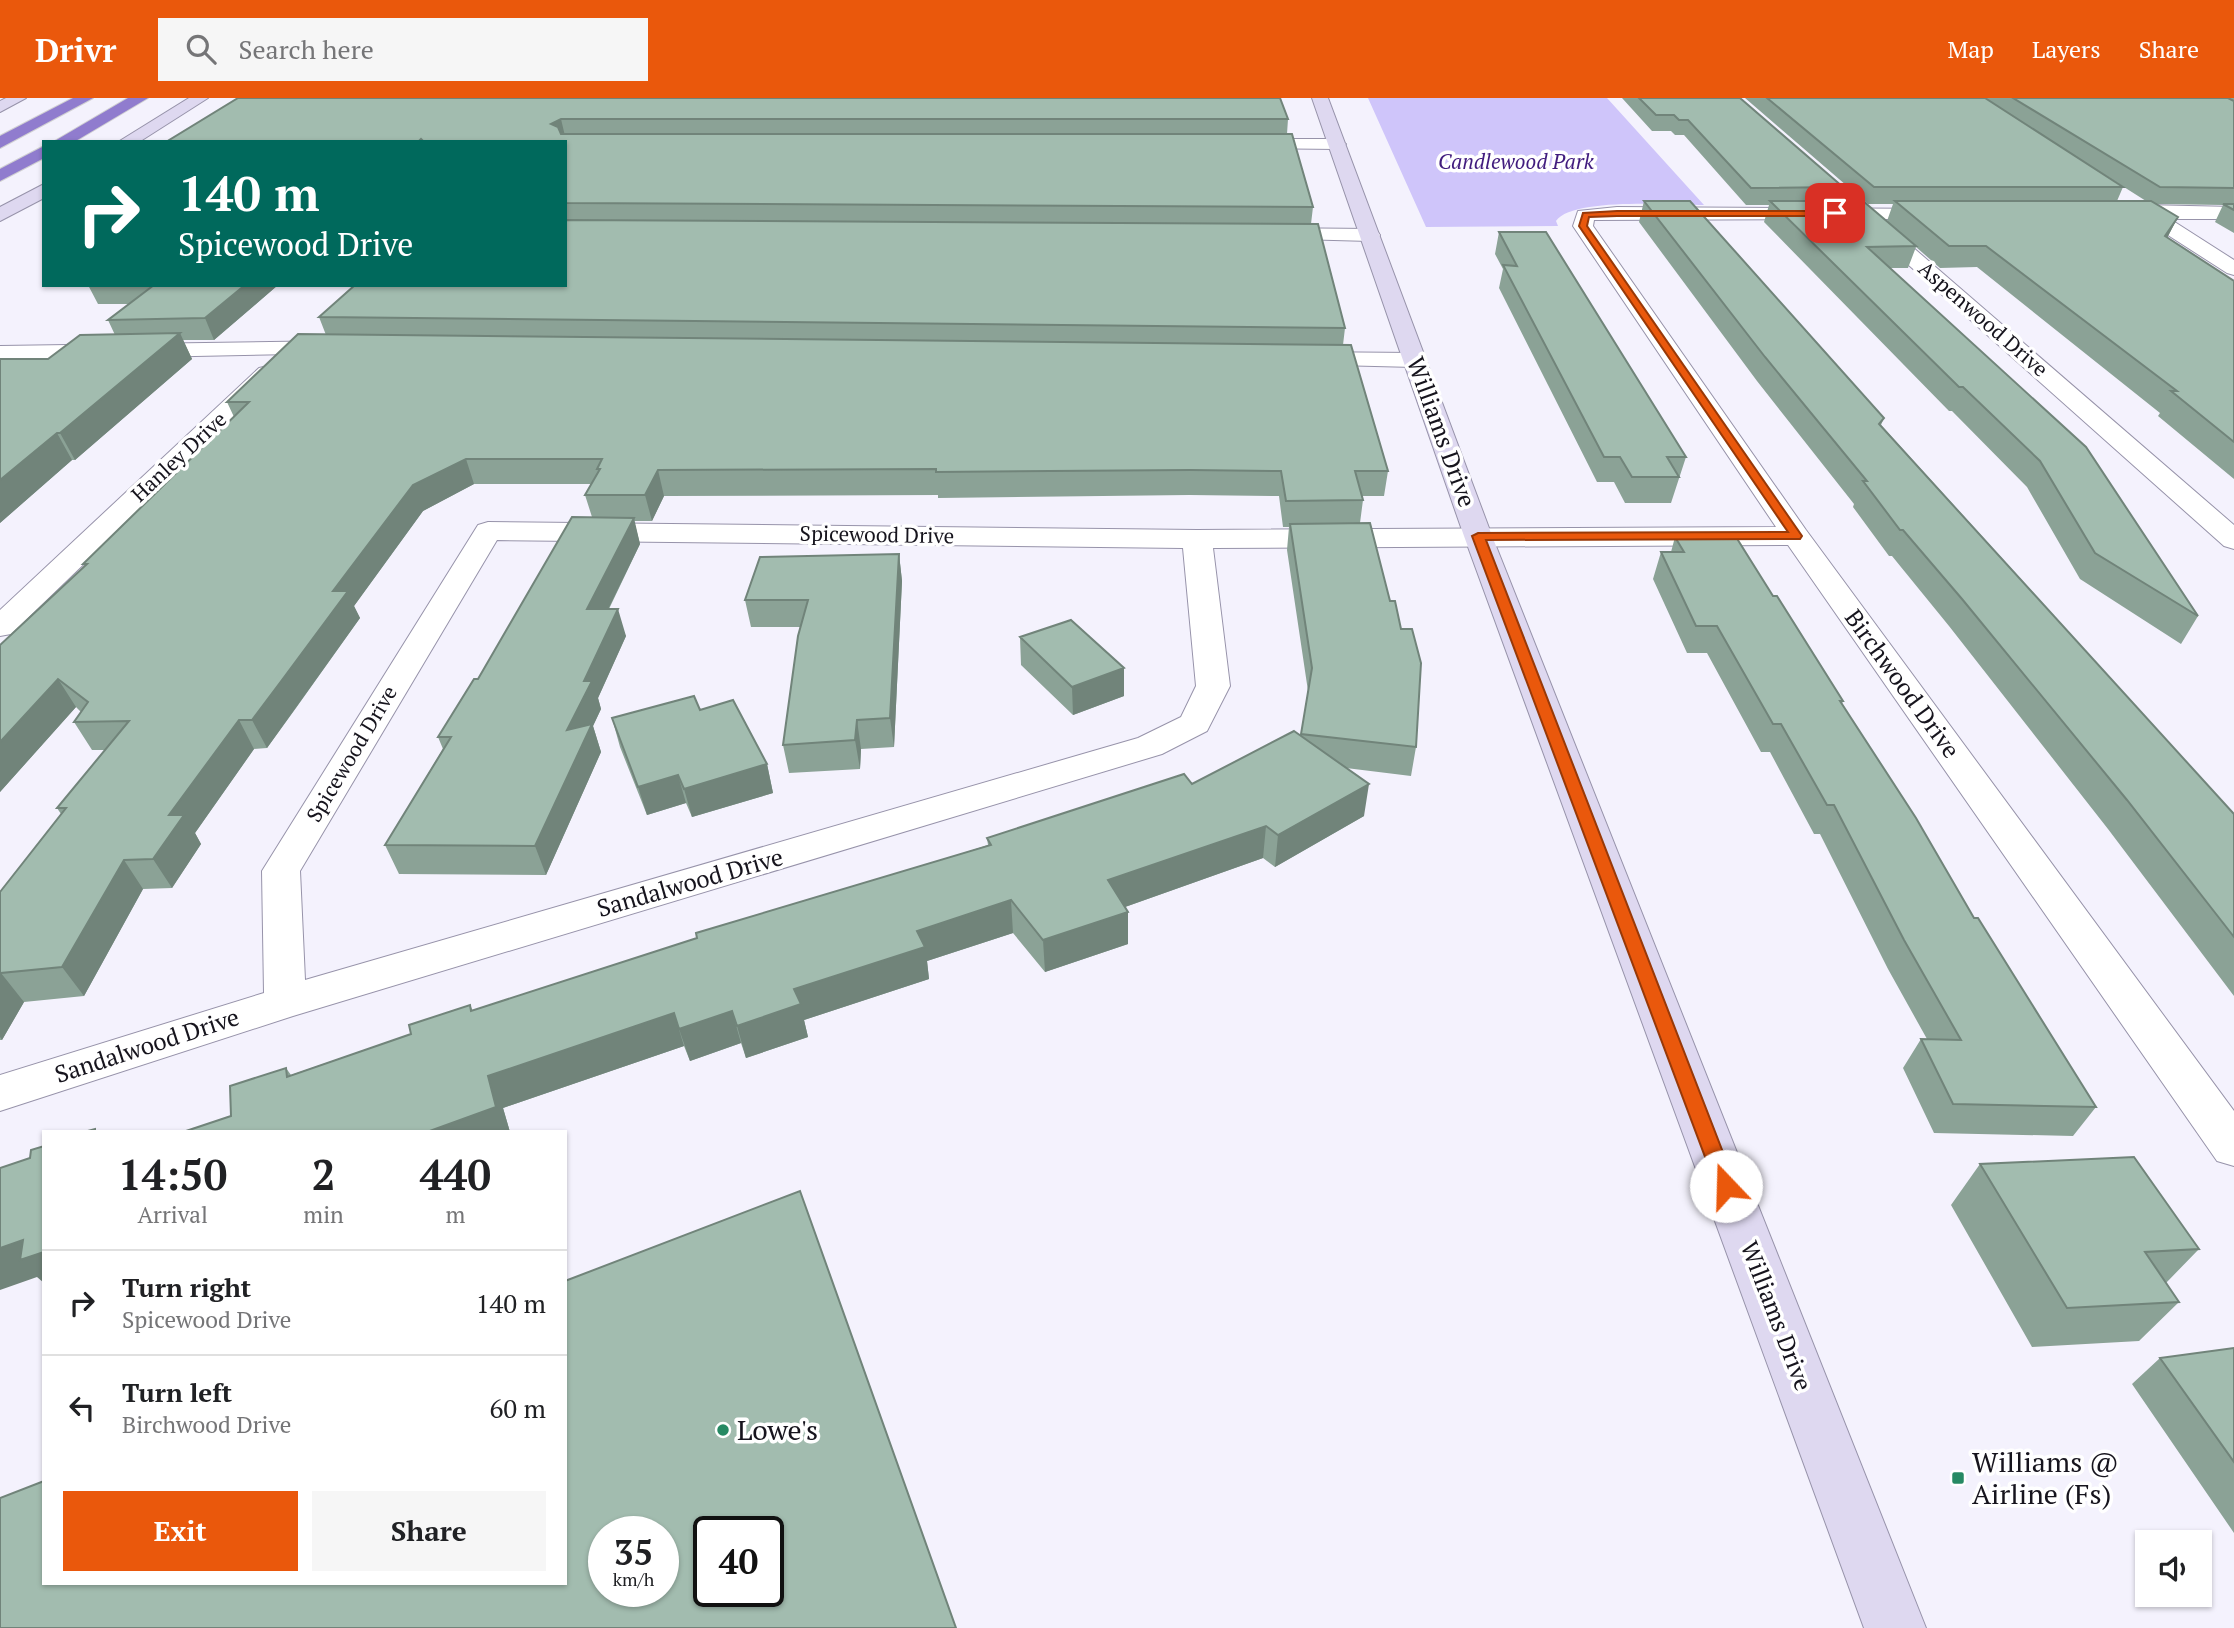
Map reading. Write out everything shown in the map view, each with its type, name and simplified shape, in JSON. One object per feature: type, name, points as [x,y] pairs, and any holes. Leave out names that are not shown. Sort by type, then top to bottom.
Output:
[{"type":"highway","points":[[0,143],[86,98]]},
{"type":"highway","points":[[65,140],[140,98]]},
{"type":"highway","points":[[0,176],[42,152]]},
{"type":"street","points":[[0,107],[18,98]]},
{"type":"street","points":[[129,140],[200,98]]},
{"type":"street","name":"Williams Drive","points":[[1320,98],[1478,536],[1895,1628]]},
{"type":"street","points":[[1227,144],[1337,144]]},
{"type":"street","points":[[0,215],[42,191]]},
{"type":"street","name":"Aspenwood Drive","points":[[1842,195],[2234,540]]},
{"type":"street","points":[[2123,198],[2234,269]]},
{"type":"street","points":[[1863,214],[1957,213]]},
{"type":"street","points":[[2092,213],[2234,213]]},
{"type":"street","name":"Birchwood Drive","points":[[1863,214],[1586,215],[1583,226],[1796,536],[2234,1147]]},
{"type":"street","points":[[1245,234],[1370,235]]},
{"type":"street","name":"Hanley Drive","points":[[0,627],[321,321]]},
{"type":"street","points":[[0,353],[363,348]]},
{"type":"street","points":[[1276,358],[1414,360]]},
{"type":"street","name":"Spicewood Drive","points":[[285,1002],[281,871],[488,531],[1197,538],[1796,536]]},
{"type":"street","name":"Sandalwood Drive","points":[[0,1093],[285,1002],[1150,746],[1195,724],[1213,686],[1197,538]]},
{"type":"green space","name":"Candlewood Park","points":[[1368,98],[1607,98],[1704,205],[1602,205],[1566,213],[1556,221],[1558,226],[1426,227]]},
{"type":"building","points":[[238,98],[1280,98],[1288,119],[561,119],[551,124],[558,127],[561,134],[1292,134],[1313,207],[567,203],[567,140],[169,140]]},
{"type":"building","points":[[1639,98],[1740,98],[1843,187],[1751,188],[1688,120],[1679,120],[1674,115],[1656,115]]},
{"type":"building","points":[[1767,98],[1985,98],[2123,187],[1874,187]]},
{"type":"building","points":[[2013,98],[2228,98],[2234,101],[2234,188],[2160,187]]},
{"type":"building","points":[[1644,201],[1690,201],[1884,418],[1879,424],[2234,814],[2234,937],[2127,800],[1962,599],[1903,530],[1900,530],[1863,481],[1867,481],[1765,357]]},
{"type":"building","points":[[1770,201],[1863,201],[1916,246],[1867,247],[2086,447],[2198,616],[2095,553],[2040,461],[1963,387],[1959,387]]},
{"type":"building","points":[[1895,201],[2151,201],[2178,217],[2165,236],[2234,281],[2234,442],[2171,391],[2177,391],[1986,246],[1949,246]]},
{"type":"building","points":[[2223,204],[2234,204],[2234,210]]},
{"type":"building","points":[[567,220],[1318,224],[1345,328],[319,317],[353,287],[567,287]]},
{"type":"building","points":[[1499,232],[1546,232],[1686,457],[1667,457],[1679,477],[1632,477],[1620,457],[1604,457],[1503,265],[1517,266]]},
{"type":"building","points":[[151,287],[243,287],[205,318],[108,320]]},
{"type":"building","points":[[180,333],[0,480],[0,359],[48,359],[80,335]]},
{"type":"building","points":[[298,334],[1351,345],[1388,471],[1355,471],[1363,500],[1286,501],[1281,471],[1190,470],[658,470],[645,495],[585,495],[600,469],[597,469],[602,459],[466,459],[413,485],[333,591],[348,591],[252,720],[239,720],[169,815],[184,815],[153,859],[124,860],[62,967],[0,975],[0,892],[66,808],[57,808],[129,721],[74,722],[88,702],[58,679],[0,742],[0,645],[87,564],[83,564],[249,402],[227,402]]},
{"type":"building","points":[[572,517],[634,518],[587,609],[618,609],[584,681],[592,681],[567,730],[592,724],[535,846],[385,845],[451,737],[438,737],[474,679],[478,679]]},
{"type":"building","points":[[1370,523],[1390,601],[1395,601],[1401,629],[1412,629],[1421,663],[1416,747],[1301,734],[1312,668],[1290,524]]},
{"type":"building","points":[[1675,537],[1736,537],[1773,596],[1777,596],[1843,701],[1840,701],[1916,818],[1974,918],[1978,918],[2096,1107],[1953,1104],[1921,1039],[1961,1040],[1904,940],[1834,805],[1827,805],[1781,724],[1773,724],[1717,626],[1696,626],[1661,552],[1684,552]]},
{"type":"building","points":[[899,554],[890,718],[857,720],[855,740],[783,745],[798,636],[808,600],[745,600],[760,557]]},
{"type":"building","points":[[1071,620],[1124,668],[1072,687],[1020,637]]},
{"type":"building","points":[[694,696],[700,710],[733,700],[767,764],[684,789],[678,775],[638,787],[612,718]]},
{"type":"building","points":[[1294,731],[1369,784],[1278,835],[1266,826],[1108,880],[1128,912],[1043,940],[1011,900],[917,931],[925,947],[794,989],[801,1004],[737,1026],[732,1011],[679,1029],[674,1013],[488,1076],[496,1107],[433,1130],[189,1130],[231,1116],[230,1086],[286,1068],[287,1077],[411,1034],[409,1025],[470,1005],[471,1011],[697,938],[696,933],[991,845],[987,838],[1184,774],[1192,784]]},
{"type":"building","points":[[42,1147],[42,1253],[20,1260],[23,1240],[0,1248],[0,1168],[30,1158],[31,1150]]},
{"type":"building","points":[[2134,1157],[2199,1249],[2145,1252],[2179,1302],[2067,1308],[1980,1164]]},
{"type":"building","name":"Lowe's","points":[[800,1191],[956,1628],[0,1628],[0,1498],[42,1482],[42,1585],[567,1585],[567,1280]]},
{"type":"building","points":[[2234,1348],[2234,1462],[2160,1358]]},
{"type":"place","name":"Lowe's","points":[[723,1430]]},
{"type":"place","name":"Williams @ Airline (Fs)","points":[[1958,1478]]},
{"type":"route","points":[[1726,1186],[1478,536],[1796,536],[1583,226],[1586,215],[1617,213],[1835,213]]}]
